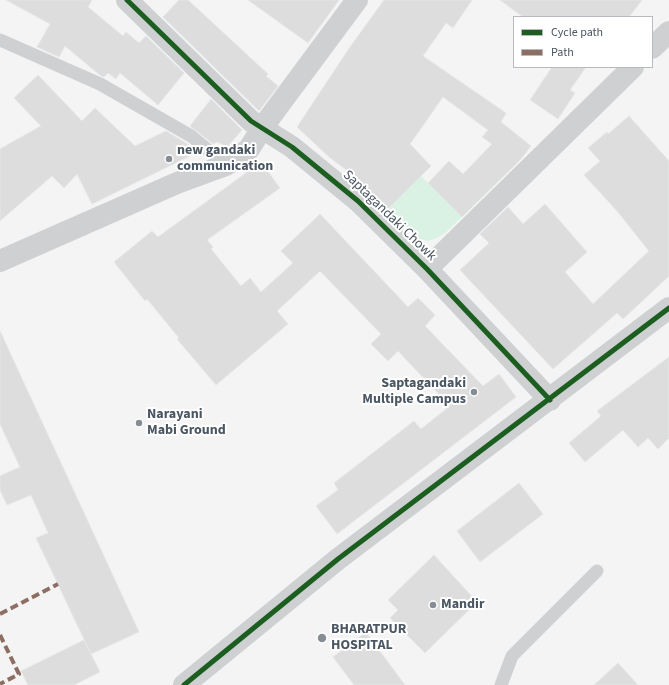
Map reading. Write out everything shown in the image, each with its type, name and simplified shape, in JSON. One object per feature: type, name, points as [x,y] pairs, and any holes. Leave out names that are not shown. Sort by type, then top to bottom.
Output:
[{"type":"street","name":"Saptagandaki Chowk","points":[[127,0],[251,121],[292,147],[358,201],[427,269],[550,400]]},
{"type":"street","points":[[0,261],[177,183],[226,165],[248,149],[262,128],[358,0]]},
{"type":"street","points":[[653,47],[669,32]]},
{"type":"street","points":[[427,269],[632,68]]},
{"type":"street","points":[[184,685],[338,559],[550,400],[669,308]]},
{"type":"lane","points":[[0,40],[100,84],[191,136],[226,165]]},
{"type":"lane","points":[[500,685],[512,656],[597,571]]},
{"type":"green space","points":[[421,176],[462,217],[445,233],[435,239],[427,241],[418,238],[388,209]]},
{"type":"building","points":[[6,0],[92,0],[88,7],[123,36],[126,32],[139,43],[146,36],[184,73],[158,105],[120,73],[116,79],[108,73],[104,77],[101,76],[65,46],[59,57],[37,47],[50,24]]},
{"type":"building","points":[[179,0],[188,0],[268,74],[266,76],[278,86],[259,111],[163,17]]},
{"type":"building","points":[[248,0],[339,0],[308,43]]},
{"type":"building","points":[[384,0],[472,0],[453,28],[446,23],[423,56],[506,113],[501,122],[531,146],[520,160],[462,217],[428,183],[449,161],[463,174],[492,144],[482,137],[488,130],[443,97],[410,144],[431,166],[388,209],[297,127],[350,47]]},
{"type":"building","points":[[500,0],[642,0],[630,16],[522,16]]},
{"type":"building","points":[[551,68],[585,68],[570,90],[575,93],[558,119],[530,100]]},
{"type":"building","points":[[38,75],[82,121],[95,108],[135,146],[166,131],[198,152],[92,204],[77,174],[64,188],[52,176],[0,221],[0,149],[41,126],[14,98]]},
{"type":"building","points":[[211,99],[242,130],[227,147],[218,142],[213,144],[190,126]]},
{"type":"building","points":[[629,116],[669,161],[669,276],[623,319],[617,313],[553,369],[460,270],[489,243],[480,234],[508,207],[523,224],[545,204],[587,252],[565,272],[593,304],[649,251],[617,211],[584,175],[600,161],[588,148],[607,132],[608,134]]},
{"type":"building","points":[[261,162],[280,188],[207,240],[213,247],[211,249],[241,286],[250,278],[261,292],[293,263],[281,251],[320,214],[408,307],[418,298],[435,315],[425,326],[483,386],[499,374],[516,397],[337,534],[316,506],[338,490],[334,483],[414,421],[421,429],[450,406],[398,351],[388,361],[371,344],[381,334],[320,271],[277,311],[288,324],[216,385],[177,339],[179,338],[147,299],[145,301],[114,262],[152,231],[158,237]]},
{"type":"building","points":[[0,331],[139,632],[91,654],[36,538],[48,533],[31,495],[7,505],[0,490],[0,476],[20,467],[0,424]]},
{"type":"building","points":[[669,357],[669,438],[658,449],[648,438],[638,447],[623,430],[585,462],[569,443],[601,416],[597,411]]},
{"type":"building","points":[[519,483],[543,514],[480,562],[457,531]]},
{"type":"building","name":"Mandir","points":[[434,555],[477,602],[425,653],[390,618],[398,610],[388,600]]},
{"type":"building","points":[[366,632],[405,685],[354,685],[333,657]]},
{"type":"building","points":[[84,640],[100,672],[74,685],[28,685],[21,671]]},
{"type":"building","points":[[618,663],[638,685],[594,685]]},
{"type":"marked path","points":[[0,614],[58,584]]},
{"type":"marked path","points":[[0,635],[19,674],[0,684]]},
{"type":"cycle path","points":[[127,0],[251,121],[292,147],[358,201],[427,269],[550,400]]},
{"type":"cycle path","points":[[184,685],[338,559],[669,308]]},
{"type":"place","name":"new gandaki communication","points":[[169,159]]},
{"type":"place","name":"Saptagandaki Multiple Campus","points":[[474,392]]},
{"type":"place","name":"Narayani Mabi Ground","points":[[139,423]]},
{"type":"place","name":"Mandir","points":[[433,605]]},
{"type":"place","name":"BHARATPUR HOSPITAL","points":[[322,638]]}]
